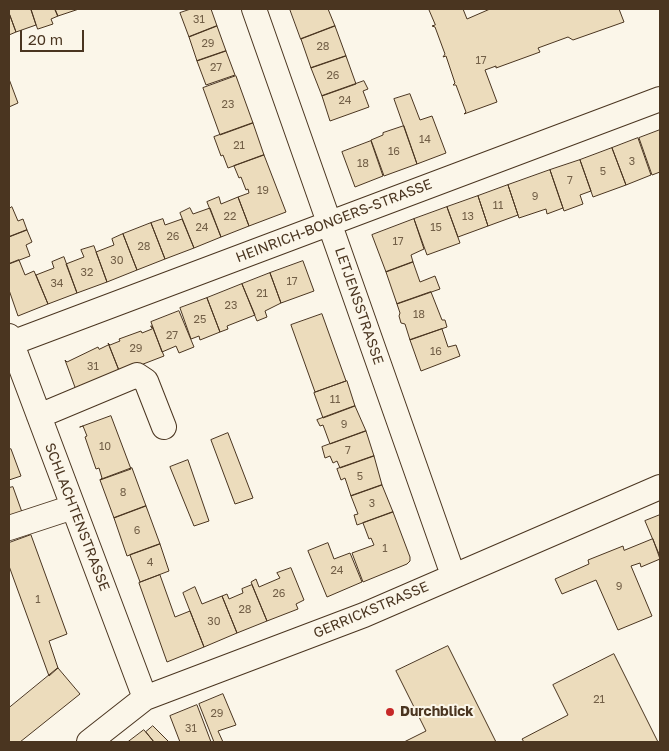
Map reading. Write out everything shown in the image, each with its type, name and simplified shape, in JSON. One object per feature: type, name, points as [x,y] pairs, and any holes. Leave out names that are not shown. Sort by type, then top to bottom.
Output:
[{"type":"street","name":"LETJENSSTRASSE","points":[[254,9],[453,575]]},
{"type":"street","name":"HEINRICH-BONGERS-STRASSE","points":[[10,341],[660,99]]},
{"type":"street","name":"SCHLACHTENSTRASSE","points":[[10,341],[146,698]]},
{"type":"street","points":[[39,416],[137,375],[146,381],[164,427]]},
{"type":"street","name":"GERRICKSTRASSE","points":[[89,742],[146,698],[364,615],[660,487]]},
{"type":"street","points":[[9,528],[73,507]]},
{"type":"building","points":[[9,9],[31,9],[36,25],[16,32]]},
{"type":"building","points":[[31,9],[55,9],[58,16],[51,19],[53,24],[38,29]]},
{"type":"building","points":[[55,9],[79,9],[58,16]]},
{"type":"building","points":[[191,9],[211,9],[217,26],[189,37],[180,13]]},
{"type":"building","points":[[290,9],[328,9],[335,26],[301,39]]},
{"type":"building","points":[[429,9],[463,9],[467,19],[490,9],[619,9],[624,22],[573,40],[568,37],[538,48],[540,52],[496,68],[496,66],[485,70],[497,102],[464,114],[466,112],[456,85],[453,85],[455,83],[446,56],[443,57],[445,54],[435,27],[432,26],[435,25]]},
{"type":"building","points":[[9,13],[16,32],[9,35]]},
{"type":"building","points":[[217,26],[226,51],[197,61],[189,37]]},
{"type":"building","points":[[335,26],[346,56],[311,68],[301,39]]},
{"type":"building","points":[[226,51],[235,75],[206,85],[197,61]]},
{"type":"building","points":[[346,56],[356,84],[322,96],[311,68]]},
{"type":"building","points":[[236,76],[253,123],[220,135],[203,88]]},
{"type":"building","points":[[9,79],[18,103],[9,107]]},
{"type":"building","points":[[364,81],[368,89],[363,91],[369,107],[330,121],[322,96]]},
{"type":"building","points":[[410,94],[420,120],[432,116],[446,153],[417,164],[394,99]]},
{"type":"building","points":[[253,123],[264,155],[228,168],[214,137]]},
{"type":"building","points":[[404,126],[417,164],[384,176],[371,140],[383,135],[383,133]]},
{"type":"building","points":[[660,130],[660,172],[652,175],[639,138]]},
{"type":"building","points":[[638,138],[651,175],[626,185],[612,148]]},
{"type":"building","points":[[371,141],[383,176],[355,187],[342,152]]},
{"type":"building","points":[[612,148],[626,185],[593,197],[580,160]]},
{"type":"building","points":[[264,155],[286,212],[249,226],[238,197],[249,193],[248,189],[246,190],[234,166]]},
{"type":"building","points":[[580,160],[591,191],[580,195],[583,204],[564,211],[550,170]]},
{"type":"building","points":[[550,170],[563,208],[547,214],[546,209],[519,218],[508,185]]},
{"type":"building","points":[[508,185],[518,215],[488,226],[478,196]]},
{"type":"building","points":[[478,196],[488,226],[458,237],[447,207]]},
{"type":"building","points":[[219,197],[221,204],[238,197],[249,226],[221,237],[207,202]]},
{"type":"building","points":[[12,207],[18,221],[23,219],[27,230],[9,237],[9,209]]},
{"type":"building","points":[[447,207],[460,243],[427,255],[414,219]]},
{"type":"building","points":[[190,208],[193,214],[210,208],[221,237],[194,248],[180,213]]},
{"type":"building","points":[[163,219],[165,225],[182,219],[194,248],[165,259],[151,223]]},
{"type":"building","points":[[414,219],[424,249],[411,255],[413,262],[386,272],[372,235]]},
{"type":"building","points":[[151,223],[165,259],[137,270],[123,234]]},
{"type":"building","points":[[27,230],[32,242],[26,245],[30,256],[9,264],[9,237]]},
{"type":"building","points":[[123,234],[137,270],[107,282],[96,252],[114,245],[112,239]]},
{"type":"building","points":[[94,246],[107,282],[77,293],[66,264],[84,257],[81,250]]},
{"type":"building","points":[[64,257],[77,293],[48,304],[36,275],[54,268],[52,262]]},
{"type":"building","points":[[19,260],[25,275],[34,271],[48,304],[18,316],[9,290],[9,264]]},
{"type":"building","points":[[303,261],[314,291],[281,303],[270,273]]},
{"type":"building","points":[[413,262],[420,282],[435,276],[440,289],[397,304],[386,272]]},
{"type":"building","points":[[270,273],[281,303],[265,311],[267,317],[257,321],[242,284]]},
{"type":"building","points":[[242,284],[255,315],[227,326],[228,329],[220,332],[207,298]]},
{"type":"building","points":[[431,292],[442,320],[445,320],[447,327],[410,340],[405,324],[401,323],[397,304]]},
{"type":"building","points":[[207,298],[220,332],[200,340],[199,336],[191,339],[180,308]]},
{"type":"building","points":[[179,311],[194,347],[179,353],[176,346],[162,352],[151,322]]},
{"type":"building","points":[[322,314],[346,381],[315,392],[291,325]]},
{"type":"building","points":[[151,326],[164,356],[120,373],[108,343],[110,345],[120,341],[119,339],[141,331],[142,333],[152,329]]},
{"type":"building","points":[[442,329],[448,347],[456,345],[460,356],[421,371],[410,340]]},
{"type":"building","points":[[109,345],[120,373],[76,390],[65,360],[67,362],[98,347],[99,349]]},
{"type":"building","points":[[347,381],[355,406],[323,418],[314,393]]},
{"type":"building","points":[[355,406],[366,431],[330,444],[323,425],[320,426],[317,420]]},
{"type":"building","points":[[111,416],[131,469],[100,480],[102,478],[99,468],[96,469],[85,437],[87,436],[83,426],[80,427]]},
{"type":"building","points":[[366,431],[374,456],[340,468],[337,461],[333,463],[330,456],[325,458],[322,447]]},
{"type":"building","points":[[228,433],[253,498],[235,504],[211,440]]},
{"type":"building","points":[[11,449],[21,476],[9,480],[9,450]]},
{"type":"building","points":[[374,456],[382,485],[351,496],[345,478],[341,480],[337,469]]},
{"type":"building","points":[[188,460],[209,521],[194,526],[170,467]]},
{"type":"building","points":[[132,468],[146,506],[114,518],[100,480]]},
{"type":"building","points":[[382,485],[393,512],[357,525],[354,515],[358,514],[351,496]]},
{"type":"building","points":[[13,487],[23,515],[9,521],[9,488]]},
{"type":"building","points":[[146,506],[160,544],[127,556],[114,518]]},
{"type":"building","points":[[393,512],[410,561],[407,564],[363,582],[352,553],[374,545],[371,538],[369,539],[363,523]]},
{"type":"building","points":[[660,515],[660,554],[659,554],[645,521]]},
{"type":"building","points":[[31,535],[67,634],[49,641],[58,668],[49,676],[9,566],[9,543]]},
{"type":"building","points":[[653,539],[660,559],[641,567],[640,563],[631,566],[652,616],[618,630],[596,580],[562,594],[555,579],[589,564],[588,560],[623,546],[624,550]]},
{"type":"building","points":[[328,543],[334,559],[350,553],[362,582],[327,597],[308,551]]},
{"type":"building","points":[[160,544],[169,571],[140,582],[130,555]]},
{"type":"building","points":[[291,568],[304,600],[296,604],[298,609],[267,621],[251,582],[256,579],[259,587],[280,578],[277,573]]},
{"type":"building","points":[[160,575],[175,617],[190,611],[204,647],[167,662],[139,583]]},
{"type":"building","points":[[252,585],[267,621],[237,633],[222,596],[227,594],[229,599],[243,593],[242,589]]},
{"type":"building","points":[[195,587],[202,604],[222,596],[237,633],[204,647],[183,593]]},
{"type":"building","points":[[448,646],[496,742],[404,742],[426,731],[396,671]]},
{"type":"building","points":[[614,654],[658,742],[524,742],[522,739],[568,715],[553,685]]},
{"type":"building","points":[[58,668],[80,694],[20,742],[9,742],[9,708]]},
{"type":"building","points":[[223,694],[236,725],[218,731],[223,742],[214,742],[199,704]]},
{"type":"building","points":[[197,705],[211,742],[180,742],[170,716]]},
{"type":"building","points":[[153,726],[169,742],[154,742],[146,732]]},
{"type":"building","points":[[144,730],[154,742],[128,742]]},
{"type":"place","name":"Durchblick","points":[[390,712]]}]
